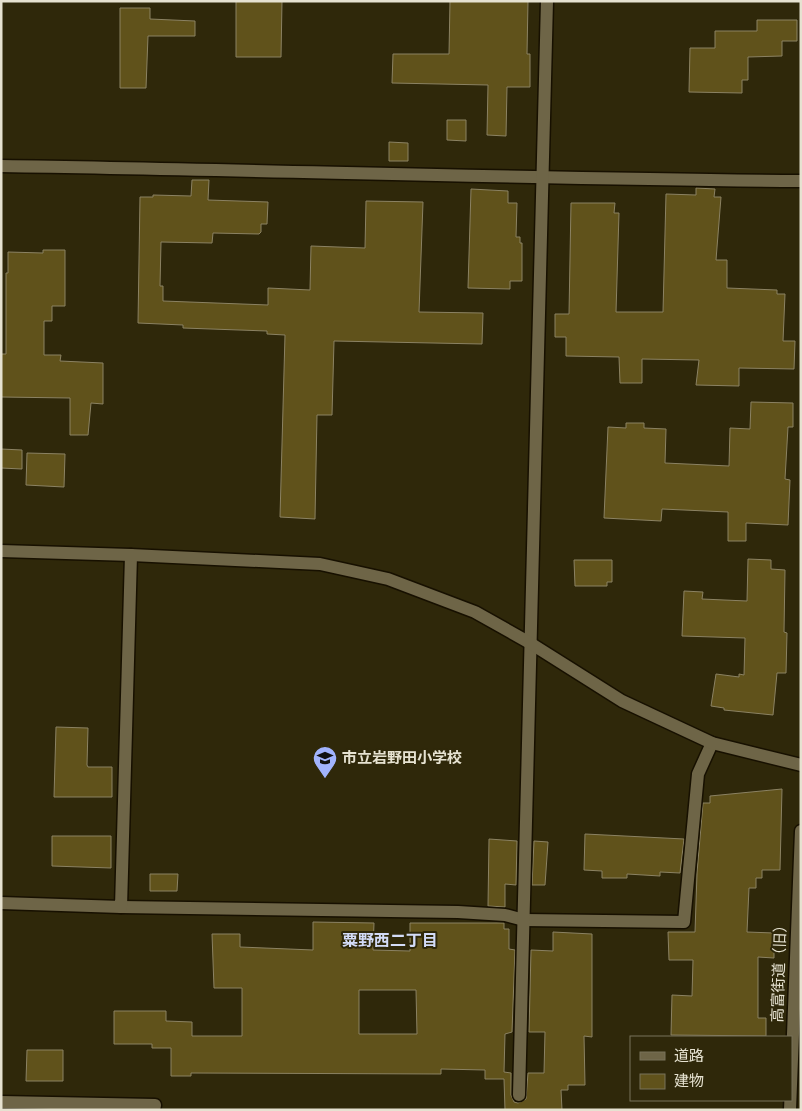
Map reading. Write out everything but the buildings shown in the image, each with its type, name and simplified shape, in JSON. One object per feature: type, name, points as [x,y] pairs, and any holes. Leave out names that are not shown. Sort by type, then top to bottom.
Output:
[{"type":"street","points":[[519,1095],[547,1]]},
{"type":"street","points":[[1,166],[237,169],[543,179],[801,181]]},
{"type":"street","points":[[1,552],[131,555],[320,564],[388,579],[475,612],[530,643],[622,701],[712,743],[801,765]]},
{"type":"street","points":[[121,907],[131,555]]},
{"type":"street","points":[[1,903],[121,907],[458,912],[505,915],[524,920],[684,922],[698,774],[712,743]]},
{"type":"street","name":"高富街道（旧）","points":[[792,1059],[801,831]]},
{"type":"street","points":[[1,1102],[155,1104],[154,1110]]},
{"type":"place","name":"市立岩野田小学校","points":[[325,779]]},
{"type":"district","name":"粟野西二丁目","points":[[390,940]]}]
